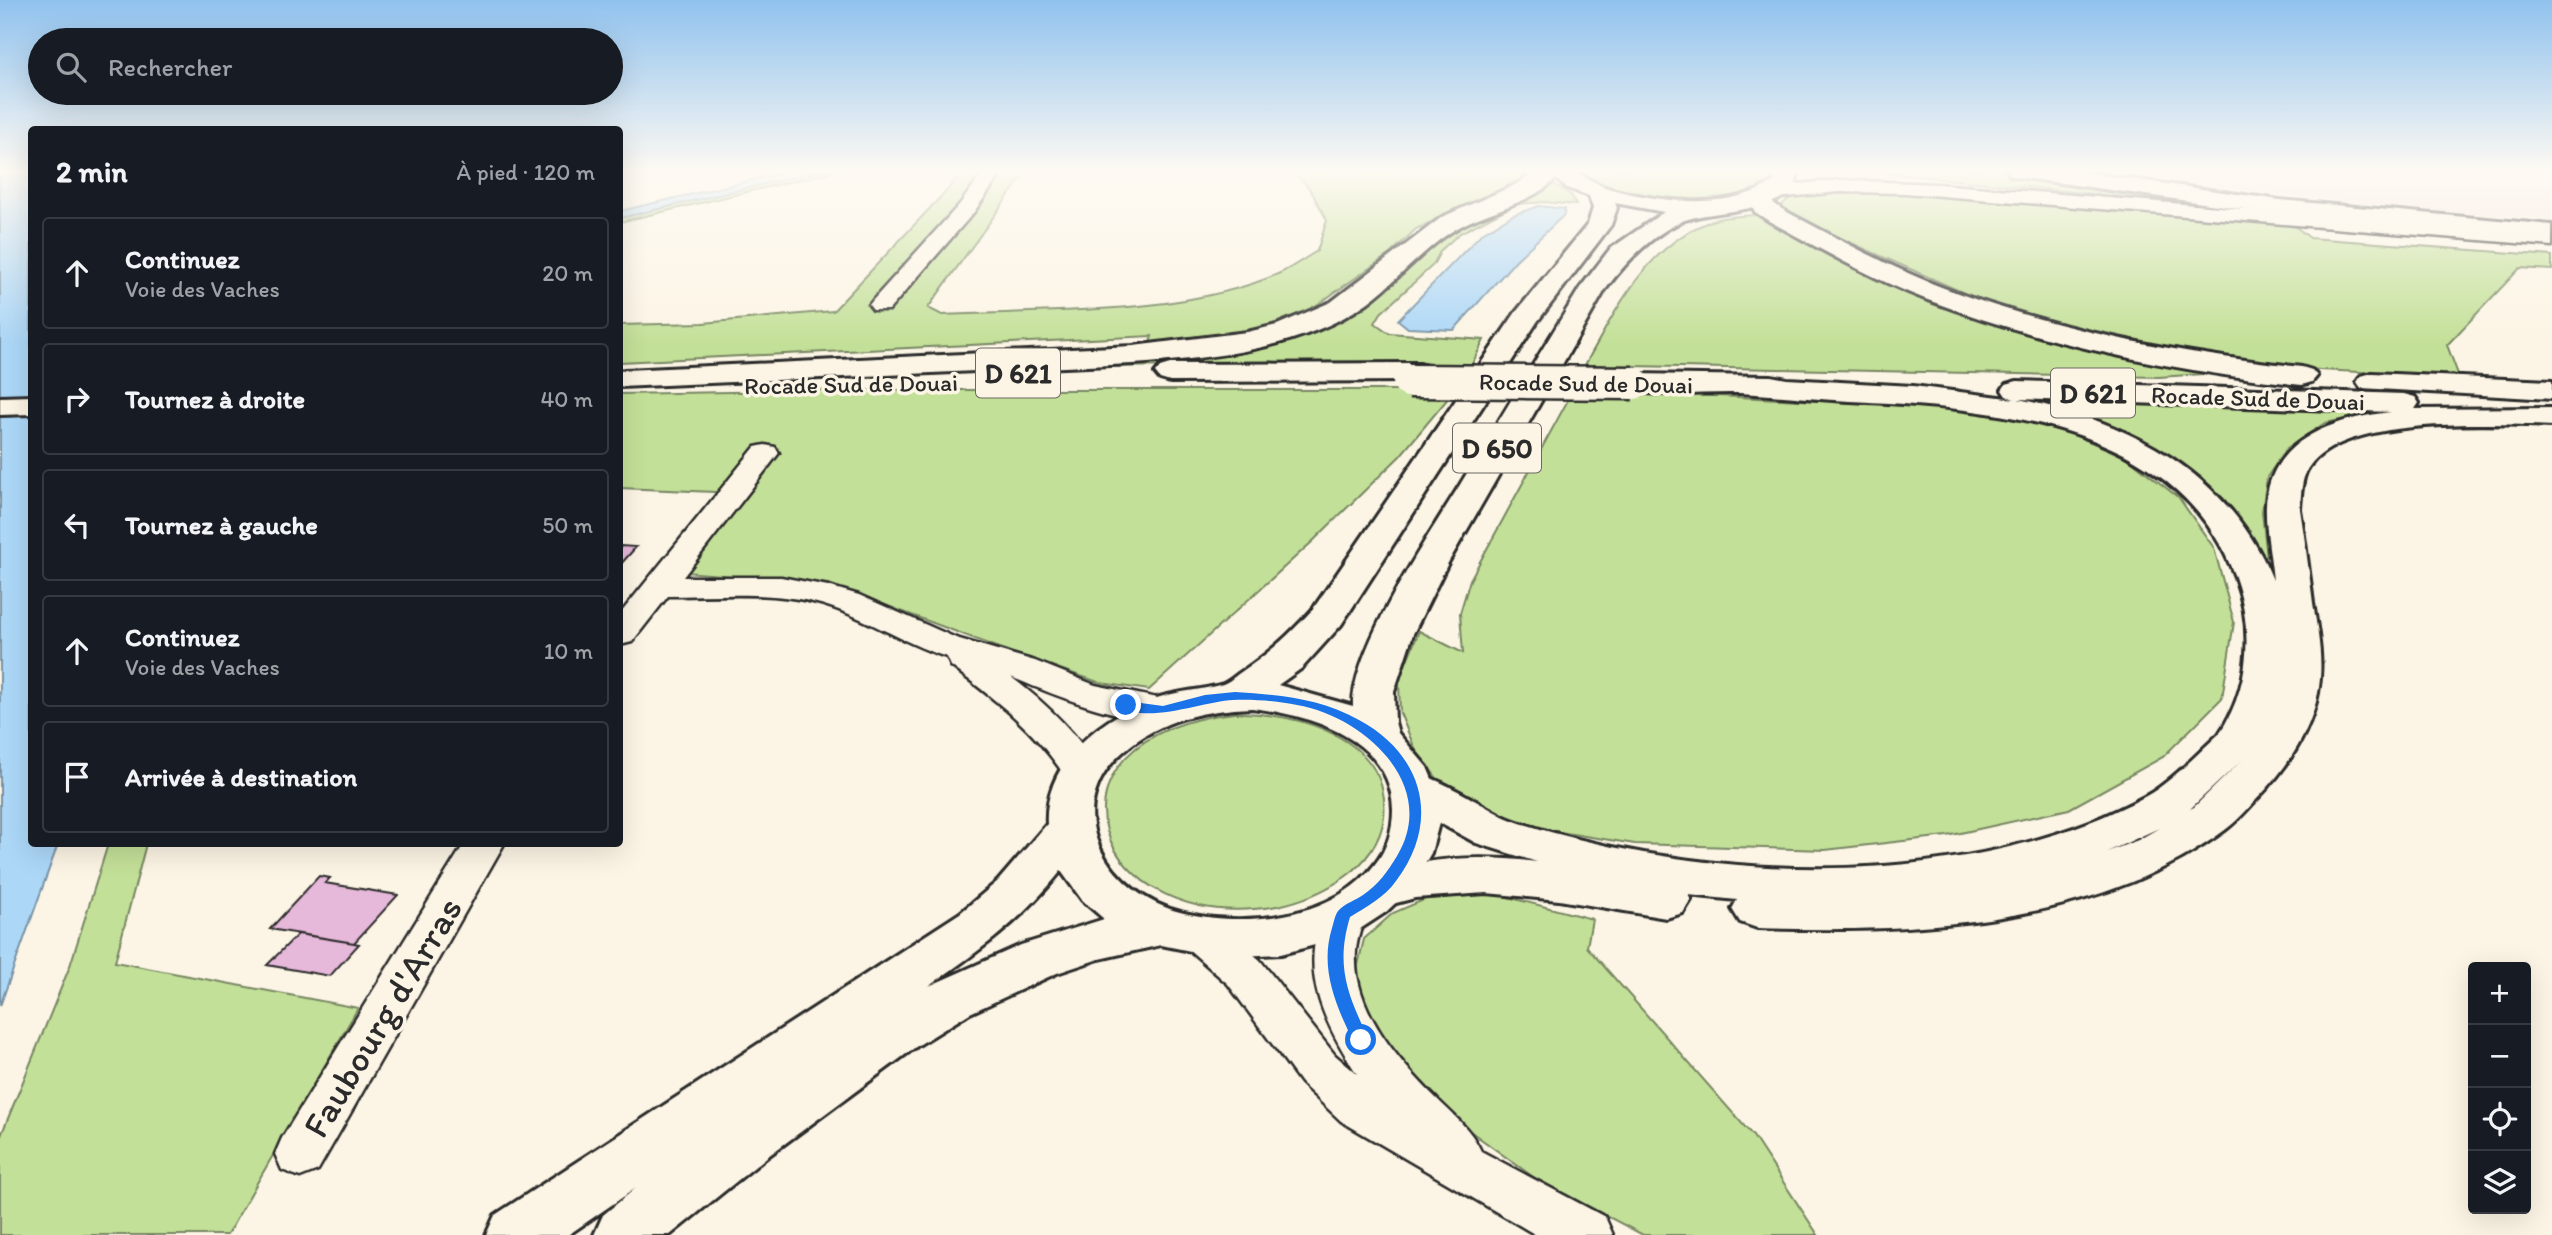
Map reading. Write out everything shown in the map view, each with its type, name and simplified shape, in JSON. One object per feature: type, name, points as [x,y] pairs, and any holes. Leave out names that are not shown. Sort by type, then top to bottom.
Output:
[{"type":"main road","points":[[623,382],[713,373],[1128,355],[1239,342],[1301,325],[1347,304],[1379,282],[1443,228]]},
{"type":"main road","name":"D 650","points":[[1235,695],[1288,659],[1327,617],[1526,317],[1597,228]]},
{"type":"main road","name":"D 650","points":[[1379,740],[1374,722],[1374,692],[1398,624],[1435,553],[1593,288],[1619,254],[1656,228]]},
{"type":"main road","points":[[1800,228],[1915,285],[2003,317],[2108,346],[2204,364],[2309,377],[2552,390]]},
{"type":"main road","points":[[2495,228],[2552,233]]},
{"type":"main road","name":"Rocade Sud de Douai","points":[[623,382],[1005,382],[1413,376],[2105,383],[2552,398]]},
{"type":"main road","name":"Rocade Sud de Douai","points":[[1636,378],[1745,385],[2032,391],[2552,409]]},
{"type":"main road","points":[[1412,788],[1465,820],[1535,845],[1602,862],[1731,881],[1805,885],[1886,883],[2008,867],[2072,851],[2103,839],[2176,801],[2212,770],[2242,734],[2258,700],[2267,666],[2268,631],[2261,596],[2246,560],[2217,513],[2186,481],[2158,460],[2128,442],[2094,428],[2014,407],[1962,400],[1745,385]]},
{"type":"main road","points":[[0,394],[28,393]]},
{"type":"main road","points":[[0,407],[28,405]]},
{"type":"main road","points":[[625,1235],[757,1129],[932,1010],[986,981],[1066,949],[1117,934],[1181,931],[1238,938],[1276,936],[1312,927],[1362,901],[1414,879],[1475,875],[1708,905],[1842,913],[1961,905],[2036,891],[2106,873],[2183,835],[2227,805],[2262,768],[2294,713],[2301,677],[2301,658],[2283,509],[2285,485],[2293,464],[2300,456],[2337,434],[2385,422],[2468,416],[2552,417]]},
{"type":"main road","points":[[1181,931],[1118,904],[1096,885],[1075,852],[1069,829],[1069,806],[1082,772],[1099,750],[1121,731],[1163,710],[1205,699],[1235,695],[1284,698],[1315,705],[1356,723],[1379,740],[1403,767],[1412,788],[1416,822],[1411,845],[1399,868],[1362,901]]},
{"type":"main road","points":[[517,1235],[978,926],[1015,894],[1069,829]]},
{"type":"street","points":[[881,305],[950,228]]},
{"type":"street","points":[[2413,228],[2552,240]]},
{"type":"street","points":[[2453,228],[2552,233]]},
{"type":"street","points":[[623,631],[765,453]]},
{"type":"street","points":[[658,586],[799,589],[847,602],[944,645],[1023,669],[1107,701],[1163,710]]},
{"type":"street","points":[[944,645],[1051,729],[1069,748],[1082,772]]},
{"type":"street","name":"Faubourg d'Arras","points":[[300,1154],[482,847]]},
{"type":"street","points":[[1362,901],[1336,938],[1335,971],[1342,1000],[1361,1040],[1398,1092],[1485,1181]]},
{"type":"street","points":[[1181,931],[1244,972],[1311,1062],[1358,1106],[1485,1181],[1586,1235]]},
{"type":"green space","points":[[912,228],[986,228],[928,308],[942,315],[1115,308],[1202,297],[1243,287],[1280,273],[1317,251],[1325,228],[1419,228],[1391,253],[1311,309],[1268,326],[1227,335],[1149,346],[1152,336],[623,362],[623,325],[703,323],[833,311]]},
{"type":"green space","points":[[1456,228],[1470,228],[1441,250],[1433,265],[1381,313],[1375,323],[1389,333],[1484,340],[1472,364],[1072,367],[1068,364],[1194,356],[1363,304]]},
{"type":"green space","points":[[1696,228],[1781,228],[1851,264],[2218,373],[2159,377],[1585,365],[1622,300],[1637,280],[1670,244]]},
{"type":"green space","points":[[1817,228],[2297,228],[2310,238],[2552,256],[2552,270],[2520,268],[2447,345],[2459,377],[2320,370],[2245,362],[2106,337],[1971,296]]},
{"type":"green space","points":[[1574,389],[1943,407],[1999,414],[2051,425],[2128,458],[2179,498],[2214,548],[2234,622],[2222,698],[2163,757],[2069,809],[1947,836],[1825,850],[1635,844],[1547,830],[1472,811],[1445,789],[1415,749],[1400,713],[1399,680],[1419,631],[1463,653],[1460,613],[1470,580]]},
{"type":"green space","points":[[836,390],[1455,390],[1400,456],[1313,541],[1149,690],[1101,683],[829,584],[685,572],[739,493],[623,488],[623,394]]},
{"type":"green space","points":[[2013,395],[2381,407],[2381,412],[2325,423],[2287,448],[2267,477],[2262,512],[2267,557],[2257,553],[2208,490],[2163,454],[2140,441],[2091,422],[2011,400]]},
{"type":"green space","points":[[1234,713],[1258,714],[1310,724],[1335,735],[1356,749],[1373,767],[1382,790],[1384,817],[1379,835],[1371,851],[1359,865],[1321,891],[1277,906],[1214,908],[1163,893],[1127,866],[1107,831],[1106,793],[1125,758],[1167,730]]},
{"type":"green space","points":[[107,847],[145,847],[115,962],[358,1008],[227,1235],[0,1235],[0,1138],[70,966]]},
{"type":"green space","points":[[1442,892],[1488,892],[1592,919],[1587,947],[1753,1136],[1818,1235],[1643,1235],[1536,1179],[1441,1110],[1380,1037],[1355,978],[1364,939],[1393,913]]},
{"type":"water","points":[[0,228],[28,228],[28,847],[57,847],[0,1006]]},
{"type":"water","points":[[1491,228],[1551,228],[1516,260],[1454,330],[1408,328],[1398,320],[1482,233]]},
{"type":"building","points":[[623,546],[636,547],[623,562]]},
{"type":"building","points":[[319,876],[330,878],[325,883],[398,895],[354,943],[270,929]]},
{"type":"building","points":[[298,934],[359,944],[330,976],[267,965]]},
{"type":"route","points":[[1126,705],[1163,710],[1205,699],[1235,695],[1284,698],[1329,710],[1356,723],[1396,757],[1408,777],[1415,799],[1417,811],[1411,845],[1391,878],[1370,898],[1344,914],[1334,953],[1342,1000],[1361,1040]]}]
